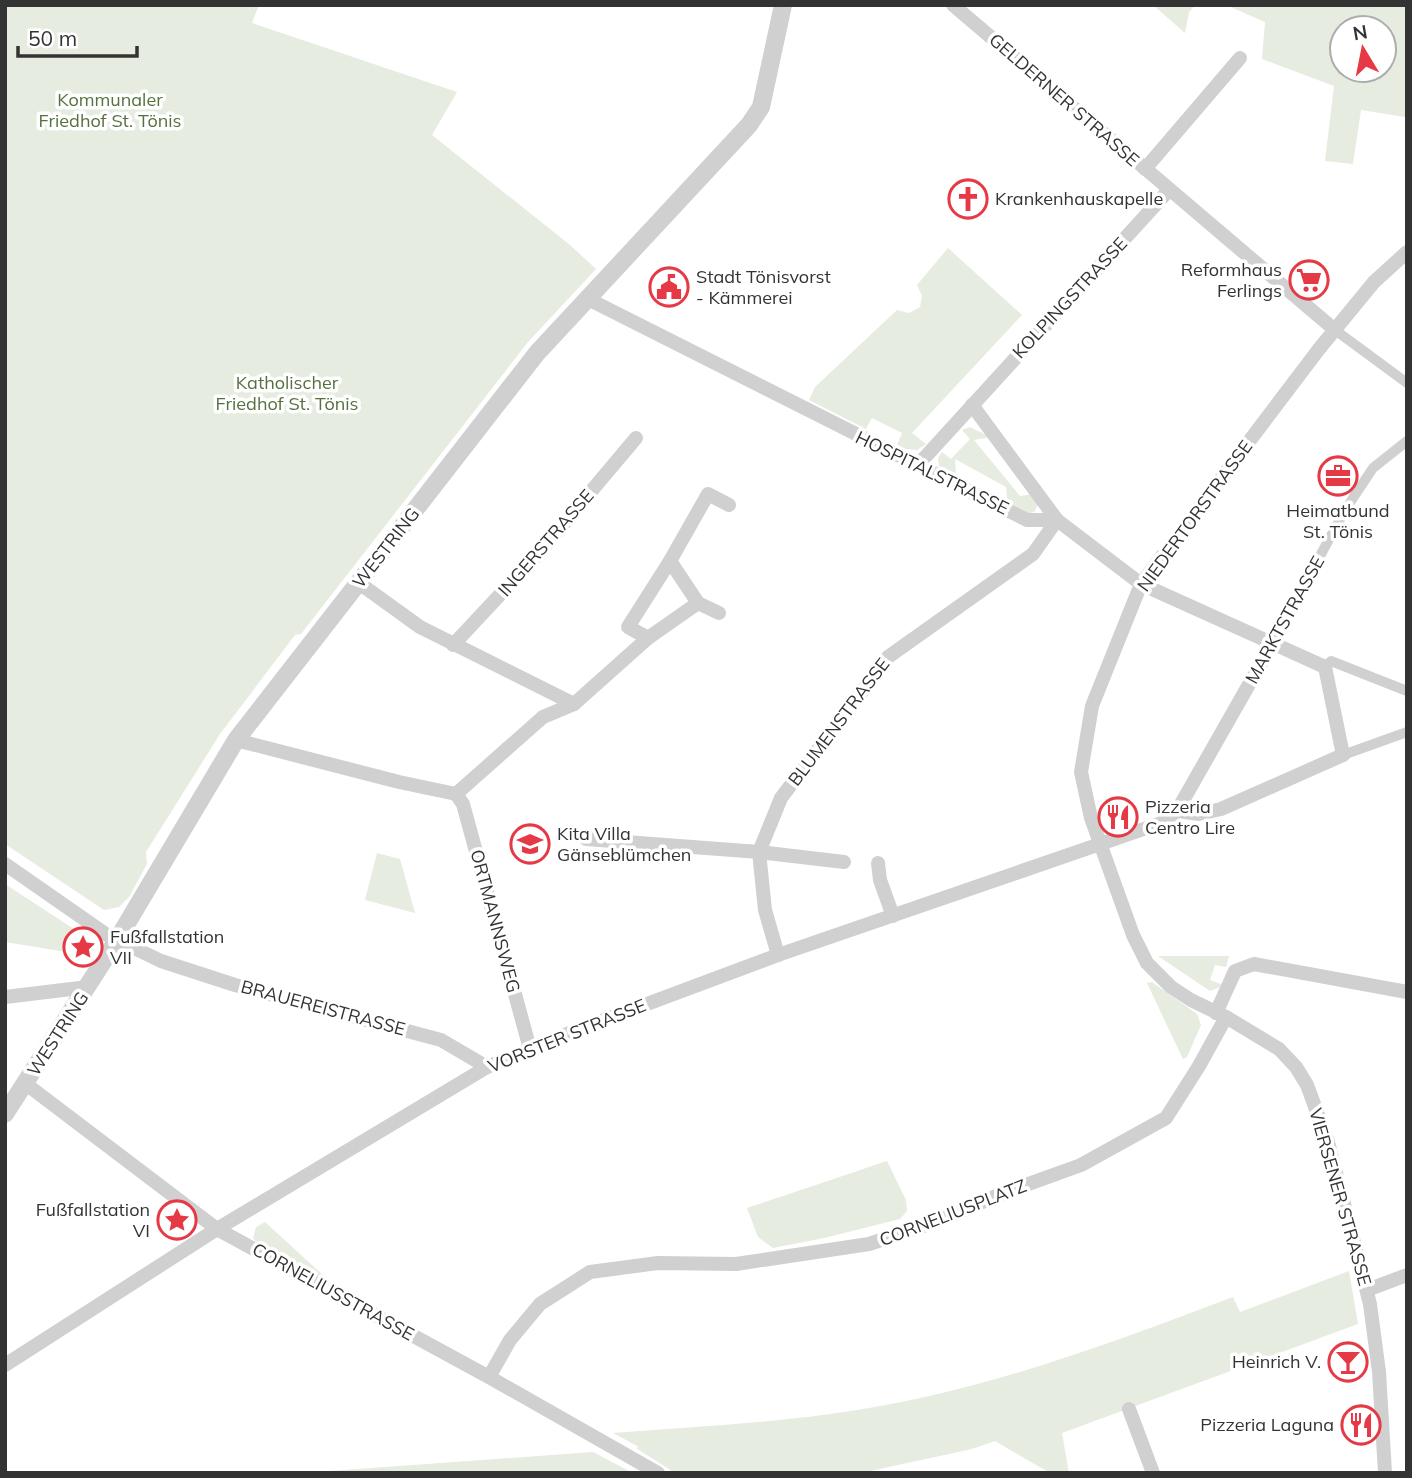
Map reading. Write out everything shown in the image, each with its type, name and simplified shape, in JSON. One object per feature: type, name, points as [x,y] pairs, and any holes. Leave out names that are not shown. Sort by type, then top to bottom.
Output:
[{"type":"street","name":"WESTRING","points":[[5,1114],[88,988],[236,740],[537,353],[755,116],[761,107],[783,5]]},
{"type":"street","name":"GELDERNER STRASSE","points":[[953,5],[1335,330]]},
{"type":"street","points":[[966,16],[978,5]]},
{"type":"street","points":[[1145,169],[1240,58]]},
{"type":"street","name":"KOLPINGSTRASSE","points":[[917,466],[1169,190]]},
{"type":"street","name":"NIEDERTORSTRASSE","points":[[1100,844],[1081,772],[1092,706],[1141,584],[1335,330],[1374,282],[1407,252]]},
{"type":"street","name":"HOSPITALSTRASSE","points":[[588,299],[1027,520],[1057,520]]},
{"type":"street","points":[[1335,330],[1407,383]]},
{"type":"street","points":[[971,405],[1057,520],[1141,584],[1325,667]]},
{"type":"street","name":"INGERSTRASSE","points":[[453,645],[540,552],[636,438]]},
{"type":"street","name":"MARKTSTRASSE","points":[[1177,811],[1345,510],[1373,468],[1407,441]]},
{"type":"street","points":[[648,638],[628,627],[708,494],[729,505]]},
{"type":"street","name":"BLUMENSTRASSE","points":[[778,955],[765,910],[759,852],[781,798],[887,657],[1033,554],[1057,520]]},
{"type":"street","points":[[670,561],[698,603],[719,613]]},
{"type":"street","points":[[359,583],[420,627],[574,704]]},
{"type":"street","points":[[236,740],[456,794],[543,717],[574,704],[648,638],[698,603]]},
{"type":"street","points":[[1325,667],[1331,661],[1407,691]]},
{"type":"street","points":[[1325,667],[1343,755]]},
{"type":"street","points":[[1177,811],[1199,814],[1221,809],[1343,755],[1407,732]]},
{"type":"street","name":"ORTMANNSWEG","points":[[456,794],[463,804],[530,1049]]},
{"type":"street","name":"VORSTER STRASSE","points":[[5,1364],[216,1229],[487,1067],[778,955],[1161,823],[1177,811]]},
{"type":"street","points":[[586,839],[759,852],[844,862]]},
{"type":"street","name":"VIERSENER STRASSE","points":[[1100,844],[1133,935],[1147,963],[1171,987],[1279,1049],[1296,1067],[1307,1085],[1328,1142],[1367,1290],[1379,1372],[1385,1473]]},
{"type":"street","points":[[878,863],[880,880],[893,916]]},
{"type":"street","name":"BRAUEREISTRASSE","points":[[5,864],[79,917],[117,940],[161,961],[235,985],[441,1040],[487,1067]]},
{"type":"street","name":"CORNELIUSPLATZ","points":[[489,1377],[510,1340],[540,1304],[590,1272],[658,1263],[736,1264],[869,1244],[938,1221],[1081,1165],[1166,1118],[1199,1066],[1221,1015],[1235,971],[1254,964],[1407,992]]},
{"type":"street","points":[[5,997],[88,988]]},
{"type":"street","name":"CORNELIUSSTRASSE","points":[[26,1084],[216,1229],[489,1377],[658,1473]]},
{"type":"street","points":[[1367,1290],[1407,1275]]},
{"type":"street","points":[[1129,1409],[1153,1473]]},
{"type":"green space","name":"Katholischer Friedhof St. Tönis","points":[[5,5],[259,5],[252,23],[457,92],[432,135],[570,245],[596,269],[528,342],[301,634],[295,635],[220,734],[146,852],[147,864],[129,897],[119,907],[104,910],[5,844]]},
{"type":"green space","points":[[1153,5],[1195,5],[1189,12],[1185,33]]},
{"type":"green space","points":[[1226,5],[1407,5],[1405,117],[1361,110],[1353,164],[1325,161],[1334,86],[1329,84],[1398,84],[1398,14],[1328,14],[1328,84],[1262,59],[1265,22]]},
{"type":"green space","points":[[948,248],[1022,315],[912,433],[926,444],[917,450],[906,449],[897,445],[902,433],[872,418],[866,429],[809,400],[815,387],[897,310],[909,313],[920,307],[922,296],[917,285]]},
{"type":"green space","points":[[970,427],[990,437],[974,440],[1020,496],[1034,494],[1038,505],[1034,512],[1027,514],[1008,504],[1006,487],[955,459],[956,475],[939,466],[938,458],[942,452],[951,459],[970,439],[962,430]]},
{"type":"green space","points":[[377,853],[400,859],[415,913],[365,900]]},
{"type":"green space","points":[[5,884],[80,933],[91,946],[91,956],[5,942]]},
{"type":"green space","points":[[1158,956],[1229,956],[1226,967],[1215,965],[1210,980],[1221,984],[1210,991]]},
{"type":"green space","points":[[1152,982],[1197,1014],[1201,1025],[1187,1057],[1183,1059],[1147,983]]},
{"type":"green space","points":[[887,1161],[906,1200],[907,1211],[900,1219],[773,1248],[758,1237],[747,1208]]},
{"type":"green space","points":[[265,1222],[330,1279],[325,1282],[260,1247],[253,1238],[256,1227]]},
{"type":"green space","points":[[1349,1271],[1358,1324],[1062,1433],[1069,1473],[1050,1473],[995,1441],[972,1449],[861,1473],[675,1473],[636,1448],[639,1447],[613,1433],[796,1418],[905,1401],[1001,1378],[1233,1297],[1240,1312]]},
{"type":"green space","points":[[593,1452],[633,1473],[302,1473]]},
{"type":"place","name":"Krankenhauskapelle","points":[[968,199]]},
{"type":"place","name":"Reformhaus Ferlings","points":[[1309,280]]},
{"type":"place","name":"Stadt Tönisvorst - Kämmerei","points":[[669,287]]},
{"type":"place","name":"Heimatbund St. Tönis","points":[[1338,476]]},
{"type":"place","name":"Pizzeria Centro Lire","points":[[1118,817]]},
{"type":"place","name":"Kita Villa Gänseblümchen","points":[[530,844]]},
{"type":"place","name":"Fußfallstation VII","points":[[83,947]]},
{"type":"place","name":"Fußfallstation VI","points":[[177,1220]]},
{"type":"place","name":"Heinrich V.","points":[[1348,1362]]},
{"type":"place","name":"Pizzeria Laguna","points":[[1361,1425]]},
{"type":"park label","name":"Kommunaler Friedhof St. Tönis","points":[[110,110]]}]
